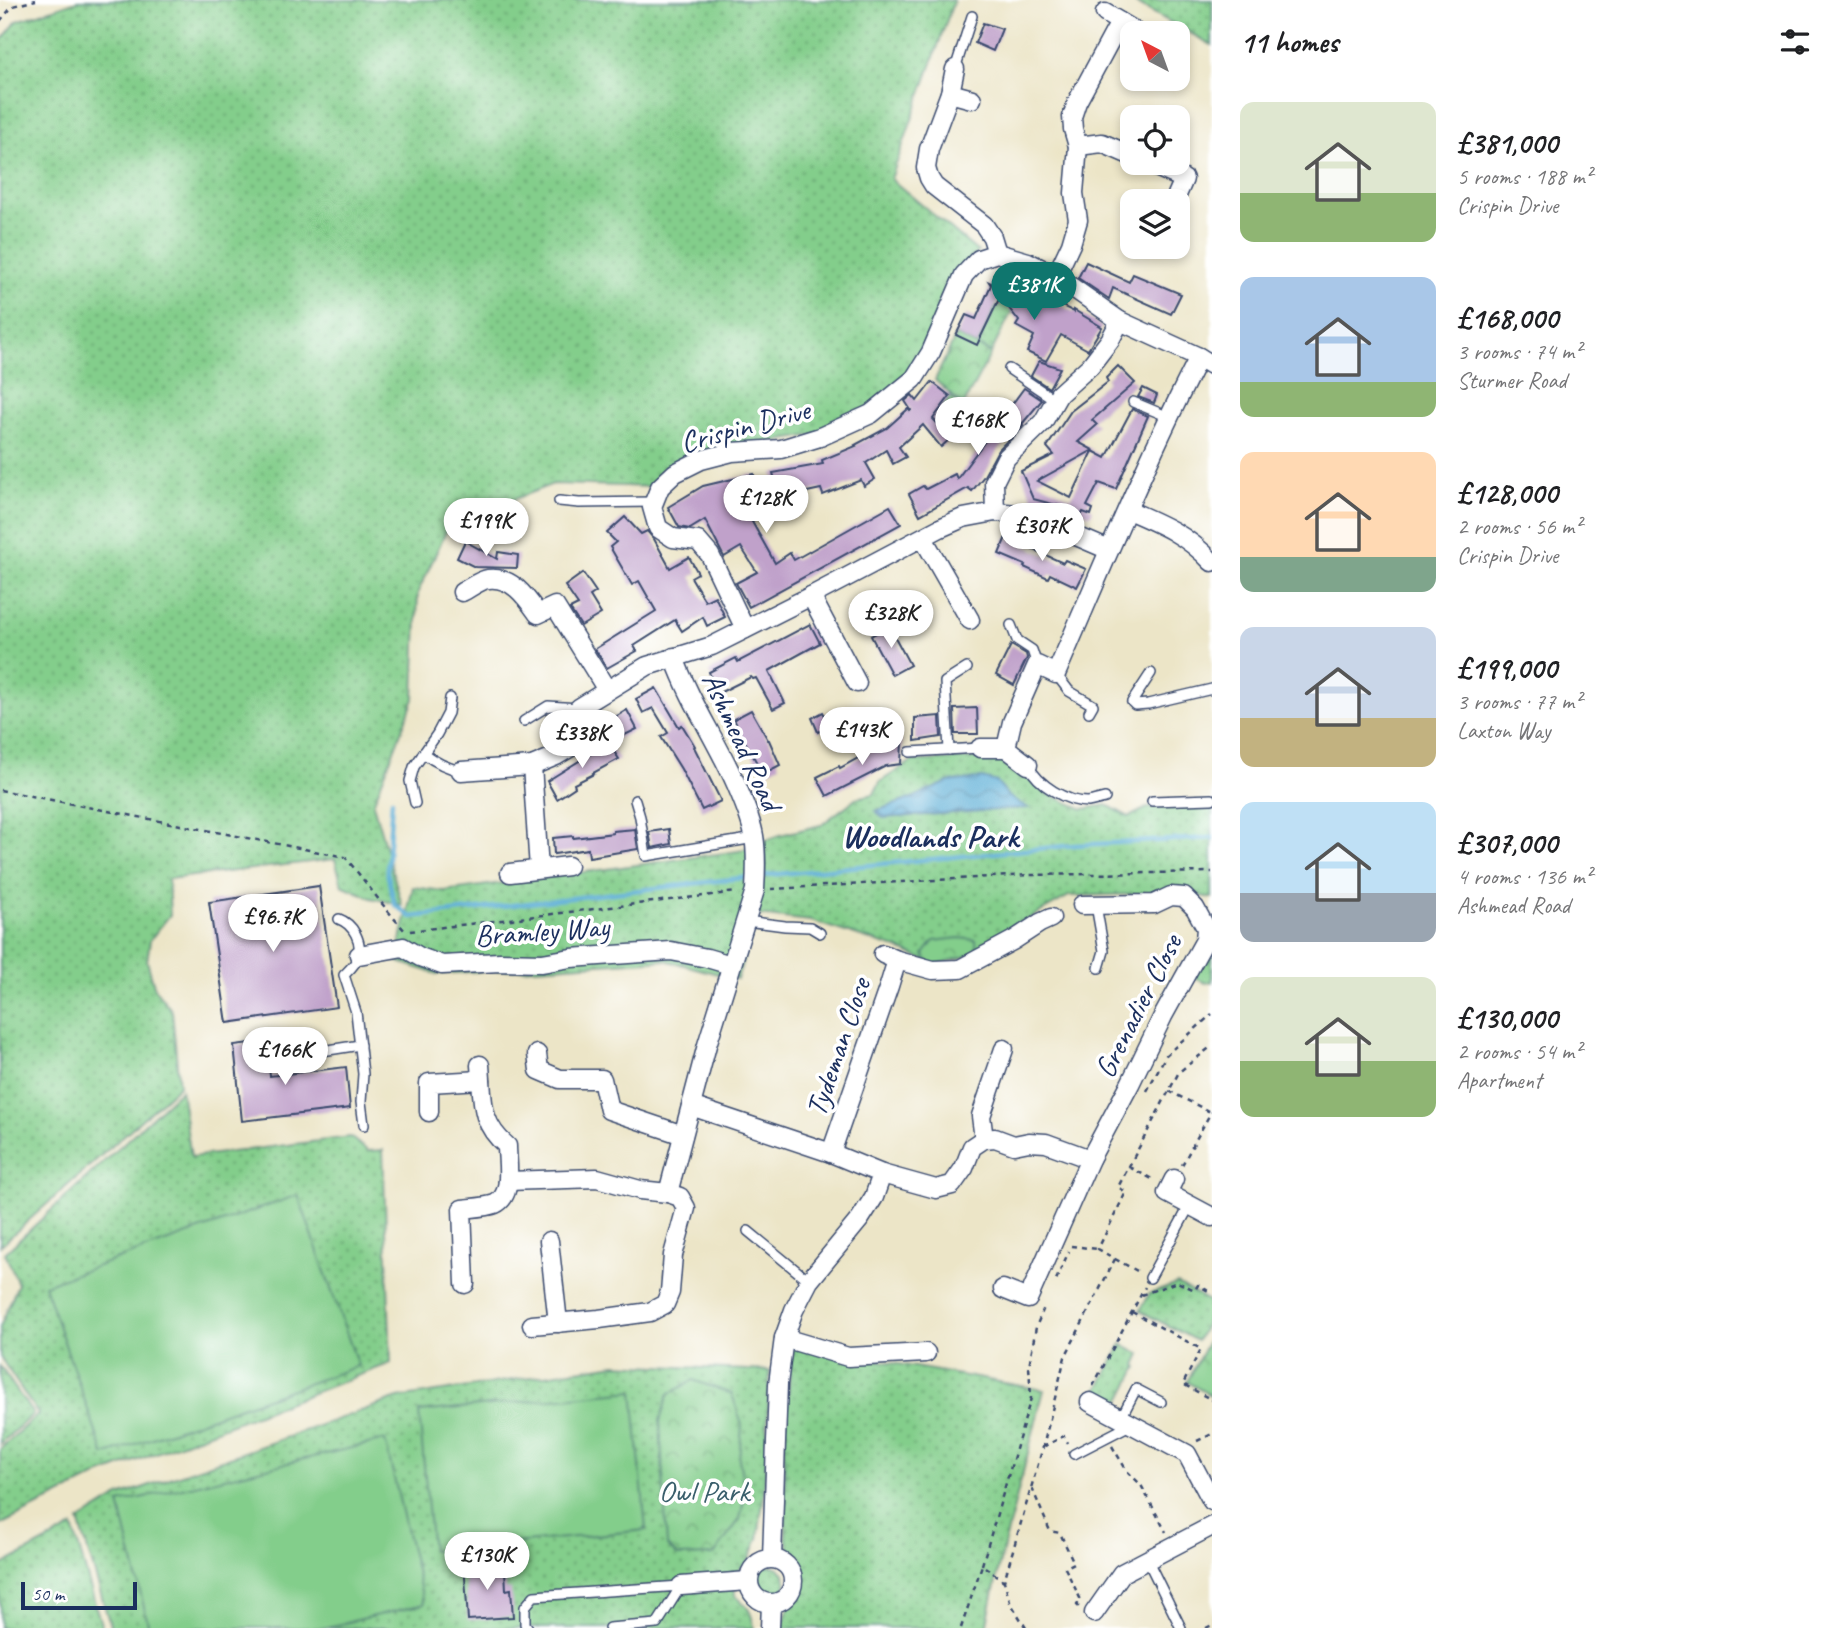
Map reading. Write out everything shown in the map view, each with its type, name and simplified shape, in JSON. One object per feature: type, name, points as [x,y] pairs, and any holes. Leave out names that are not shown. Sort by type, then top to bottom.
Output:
[{"type":"street","points":[[1056,276],[1078,220],[1074,193],[1078,146],[1072,117],[1077,102],[1119,21]]},
{"type":"street","points":[[955,69],[950,93],[929,149],[926,167],[934,186],[984,225],[992,237],[997,253],[1028,262],[1056,276],[1120,321],[1206,361],[1169,417],[1056,674],[1037,665],[1012,722],[1006,748]]},
{"type":"street","points":[[950,93],[972,99]]},
{"type":"street","points":[[1078,146],[1102,143],[1120,151]]},
{"type":"street","points":[[1175,175],[1184,179],[1180,189]]},
{"type":"street","name":"Crispin Drive","points":[[653,502],[660,487],[675,472],[701,460],[732,452],[781,449],[820,437],[871,414],[914,379],[931,352],[964,275],[979,259],[997,253]]},
{"type":"street","points":[[995,512],[994,482],[1006,458],[1043,422],[1059,394],[1090,366],[1110,340],[1120,321]]},
{"type":"street","points":[[653,502],[658,528],[673,538],[698,541],[710,555],[745,629]]},
{"type":"street","points":[[1128,510],[1174,530],[1212,562]]},
{"type":"street","name":"Ashmead Road","points":[[668,1193],[755,881],[755,838],[745,803],[674,657],[712,646],[963,518],[995,512],[1016,514],[1109,550]]},
{"type":"street","points":[[923,538],[970,620]]},
{"type":"street","points":[[462,592],[487,579],[505,581],[524,593],[538,614],[555,606],[607,690]]},
{"type":"street","points":[[811,596],[857,682]]},
{"type":"street","points":[[461,771],[532,766],[556,756],[593,734],[579,708],[647,666],[674,657]]},
{"type":"street","points":[[980,748],[1006,748],[1028,765]]},
{"type":"street","points":[[532,766],[539,869]]},
{"type":"street","points":[[510,873],[568,866]]},
{"type":"street","name":"Grenadier Close","points":[[1003,1289],[1028,1300],[1090,1159],[1205,940],[1206,928],[1195,908],[1184,897],[1171,897],[1154,904],[1089,905]]},
{"type":"street","name":"Tydeman Close","points":[[831,1153],[889,986],[890,957],[933,970],[960,969],[1051,918]]},
{"type":"street","name":"Bramley Way","points":[[359,955],[403,947],[442,965],[542,963],[571,958],[671,951],[731,965]]},
{"type":"street","points":[[984,1139],[981,1116],[1004,1049]]},
{"type":"street","points":[[537,1054],[539,1070],[559,1079],[602,1079],[610,1110],[683,1135]]},
{"type":"street","points":[[429,1112],[429,1083],[481,1073],[486,1121],[495,1136],[507,1146],[508,1181],[505,1194],[496,1204],[462,1209],[465,1284]]},
{"type":"street","points":[[691,1106],[831,1153],[882,1174],[936,1189],[952,1185],[964,1168],[972,1147],[984,1139],[995,1138],[1014,1145],[1046,1143],[1090,1159]]},
{"type":"street","points":[[772,1558],[778,1384],[784,1338],[809,1281],[860,1219],[874,1197],[882,1174]]},
{"type":"street","points":[[508,1181],[597,1178],[680,1197],[686,1208],[673,1255],[670,1292],[664,1304],[650,1312],[532,1325]]},
{"type":"street","points":[[1172,1184],[1167,1193],[1212,1217]]},
{"type":"street","points":[[549,1241],[558,1323]]},
{"type":"street","points":[[784,1338],[848,1357],[926,1353]]},
{"type":"street","points":[[1090,1402],[1187,1454],[1212,1501]]},
{"type":"street","points":[[1088,1612],[1122,1573],[1212,1526]]},
{"type":"street","points":[[772,1558],[786,1564],[794,1580],[787,1598],[771,1604],[756,1598],[748,1581],[756,1564],[772,1558]]},
{"type":"street","points":[[681,1586],[748,1581]]},
{"type":"street","points":[[770,1628],[771,1604]]},
{"type":"lane","points":[[955,69],[972,16]]},
{"type":"lane","points":[[1009,369],[1055,400]]},
{"type":"lane","points":[[1133,402],[1169,417]]},
{"type":"lane","points":[[559,501],[653,502]]},
{"type":"lane","points":[[1011,625],[1017,640],[1032,650],[1037,665]]},
{"type":"lane","points":[[949,750],[945,682],[967,668]]},
{"type":"lane","points":[[1151,673],[1134,697],[1132,702],[1135,705],[1212,689]]},
{"type":"lane","points":[[1056,674],[1069,691],[1093,705],[1089,712]]},
{"type":"lane","points":[[415,803],[410,781],[414,767],[448,713],[450,698]]},
{"type":"lane","points":[[524,722],[548,706],[579,708]]},
{"type":"lane","points":[[910,752],[980,748]]},
{"type":"lane","points":[[423,753],[436,763],[461,771]]},
{"type":"lane","points":[[1028,765],[1032,773],[1051,789],[1072,799],[1089,802],[1105,798]]},
{"type":"lane","points":[[1152,801],[1212,799]]},
{"type":"lane","points":[[635,800],[646,856],[755,838]]},
{"type":"lane","points":[[1089,905],[1104,951],[1099,968]]},
{"type":"lane","points":[[339,919],[348,922],[359,945],[355,965],[344,975],[356,1012],[363,1074],[361,1102],[364,1125]]},
{"type":"lane","points":[[746,921],[810,927],[820,933]]},
{"type":"lane","points":[[322,1051],[360,1045]]},
{"type":"lane","points":[[1150,1278],[1190,1205]]},
{"type":"lane","points":[[748,1231],[809,1281]]},
{"type":"lane","points":[[1074,1454],[1107,1437],[1126,1421],[1136,1389],[1161,1402]]},
{"type":"lane","points":[[1147,1559],[1181,1628]]},
{"type":"lane","points":[[528,1628],[525,1624],[525,1606],[534,1596],[681,1586]]},
{"type":"lane","points":[[609,1628],[657,1623],[681,1586]]},
{"type":"path","points":[[0,21],[13,6],[36,0]]},
{"type":"path","points":[[0,790],[345,857],[406,932],[755,881],[1212,872]]},
{"type":"path","points":[[1147,1090],[1166,1055],[1212,1014]]},
{"type":"path","points":[[1098,1249],[1126,1192],[1118,1188],[1179,1072],[1212,1046]]},
{"type":"path","points":[[1129,1167],[1172,1184],[1211,1113],[1169,1091]]},
{"type":"path","points":[[1054,1284],[1071,1246],[1098,1249],[1150,1278],[1089,1392],[1090,1402]]},
{"type":"path","points":[[1026,1628],[1010,1602],[1004,1581],[1044,1447],[1065,1357],[1115,1259]]},
{"type":"path","points":[[1141,1296],[1177,1282],[1195,1290],[1198,1285],[1212,1293]]},
{"type":"path","points":[[961,1628],[1031,1398],[1029,1366],[1036,1327],[1048,1297]]},
{"type":"path","points":[[1132,1312],[1201,1349],[1183,1384],[1212,1400]]},
{"type":"path","points":[[1044,1447],[1063,1436],[1074,1454]]},
{"type":"path","points":[[1107,1437],[1127,1471],[1141,1485],[1173,1545]]},
{"type":"path","points":[[1031,1487],[1050,1531],[1060,1533],[1074,1563],[1065,1569],[1081,1600],[1077,1605],[1088,1612]]},
{"type":"path","points":[[982,1566],[1004,1581]]},
{"type":"path","points":[[1206,1628],[1212,1625]]},
{"type":"green space","points":[[80,0],[954,0],[891,179],[978,252],[954,274],[912,377],[867,409],[820,434],[715,451],[655,487],[553,484],[449,525],[418,592],[414,699],[373,804],[402,905],[371,898],[342,885],[335,859],[168,879],[170,915],[150,940],[147,961],[155,989],[172,1011],[179,1086],[0,1246],[0,42],[17,21]]},
{"type":"green space","points":[[1130,0],[1212,0],[1212,45],[1190,33],[1190,21],[1168,21]]},
{"type":"green space","points":[[1002,304],[1013,309],[991,353],[977,345],[994,310]]},
{"type":"green space","points":[[956,335],[991,353],[963,406],[935,380]]},
{"type":"green space","points":[[950,396],[972,417],[951,438],[934,418]]},
{"type":"green space","points":[[991,758],[1012,765],[1048,794],[1083,809],[1107,805],[1129,817],[1147,808],[1212,804],[1212,898],[1185,893],[1069,896],[968,956],[935,965],[899,949],[811,921],[757,915],[737,979],[665,960],[437,974],[396,961],[413,887],[444,891],[739,851],[780,835],[821,825],[857,798],[874,794],[880,782],[912,761]]},
{"type":"green space","points":[[959,938],[976,940],[977,951],[935,965],[927,961],[924,954],[934,941]]},
{"type":"green space","points":[[1212,945],[1212,982],[1206,983],[1194,978]]},
{"type":"green space","points":[[181,1090],[191,1157],[350,1137],[368,1151],[383,1150],[391,1363],[99,1475],[0,1525],[0,1449],[38,1414],[0,1357],[0,1327],[18,1284],[5,1253]]},
{"type":"green space","points":[[298,1195],[358,1366],[104,1455],[44,1285]]},
{"type":"green space","points":[[1177,1284],[1212,1303],[1212,1312],[1197,1341],[1140,1311],[1149,1294]]},
{"type":"green space","points":[[1208,1341],[1212,1343],[1212,1396],[1187,1382]]},
{"type":"green space","points":[[1122,1344],[1141,1354],[1136,1365],[1138,1367],[1118,1406],[1112,1406],[1094,1396]]},
{"type":"green space","points":[[792,1345],[1044,1390],[986,1628],[782,1628],[789,1607],[801,1588],[801,1576],[791,1558],[786,1538],[784,1449]]},
{"type":"green space","points":[[615,1364],[770,1371],[764,1493],[758,1539],[748,1562],[734,1574],[735,1596],[749,1610],[754,1628],[111,1628],[79,1521],[119,1496],[398,1398]]},
{"type":"green space","points":[[0,1366],[33,1414],[0,1444]]},
{"type":"green space","name":"Owl Park","points":[[693,1380],[732,1394],[742,1425],[739,1459],[745,1494],[740,1519],[714,1555],[678,1556],[667,1546],[660,1421],[668,1395]]},
{"type":"green space","points":[[633,1391],[646,1530],[432,1551],[419,1412]]},
{"type":"green space","points":[[385,1440],[424,1604],[324,1628],[149,1628],[119,1503]]},
{"type":"green space","points":[[73,1527],[102,1628],[0,1628],[0,1566]]},
{"type":"green space","points":[[770,1566],[781,1571],[786,1582],[781,1593],[770,1598],[759,1593],[754,1582],[759,1571]]},
{"type":"water","points":[[982,778],[997,782],[1008,796],[1028,808],[883,818],[876,811],[948,782]]},
{"type":"building","points":[[983,23],[1002,29],[993,51],[975,43]]},
{"type":"building","points":[[1086,262],[1129,282],[1133,274],[1181,294],[1171,314],[1113,288],[1109,299],[1078,278]]},
{"type":"building","points":[[989,282],[1026,299],[1036,307],[1042,296],[1074,310],[1102,327],[1088,350],[1061,335],[1046,361],[1027,352],[1034,336],[1016,326],[1019,321],[1000,297],[977,345],[956,335],[966,315],[976,319],[991,285]]},
{"type":"building","points":[[1039,361],[1060,368],[1049,388],[1031,376]]},
{"type":"building","points":[[1118,366],[1135,383],[1092,420],[1097,425],[1078,442],[1093,450],[1037,481],[1071,498],[1093,451],[1106,458],[1132,409],[1148,416],[1116,489],[1099,483],[1087,506],[1093,509],[1091,515],[1083,512],[1079,520],[1068,515],[1071,509],[1033,499],[1021,471],[1054,455],[1047,447],[1071,411],[1108,382],[1106,378]]},
{"type":"building","points":[[932,382],[950,396],[933,419],[951,438],[941,447],[923,425],[899,447],[906,457],[893,464],[886,450],[866,463],[875,479],[864,486],[861,480],[823,495],[821,489],[793,495],[797,511],[785,514],[773,473],[823,464],[822,460],[856,446],[887,428],[908,409],[910,411],[905,401],[912,395],[917,401]]},
{"type":"building","points":[[1024,388],[1042,400],[1023,425],[998,450],[984,476],[972,491],[968,488],[920,515],[909,494],[923,486],[926,489],[955,474],[957,479]]},
{"type":"building","points":[[1143,388],[1157,395],[1154,403],[1138,397]]},
{"type":"building","points":[[754,474],[762,518],[751,520],[775,563],[790,553],[794,560],[890,506],[901,524],[749,607],[736,583],[757,572],[741,547],[724,557],[705,520],[690,529],[679,527],[668,507],[703,486]]},
{"type":"building","points":[[625,517],[641,534],[647,531],[670,568],[689,557],[698,573],[691,577],[705,601],[715,596],[725,617],[707,626],[703,617],[682,631],[675,620],[634,646],[637,651],[607,668],[595,649],[656,611],[639,581],[632,585],[610,547],[616,542],[607,533]]},
{"type":"building","points":[[1006,537],[1063,563],[1065,560],[1086,569],[1077,587],[1050,574],[1048,578],[999,554]]},
{"type":"building","points":[[465,541],[497,559],[498,552],[518,555],[517,568],[475,567],[457,558]]},
{"type":"building","points":[[583,573],[596,592],[590,596],[601,614],[581,626],[570,609],[578,605],[565,586]]},
{"type":"building","points":[[810,624],[820,643],[769,671],[785,703],[773,709],[756,678],[751,677],[717,694],[709,672],[736,658],[738,662]]},
{"type":"building","points":[[889,626],[910,665],[892,675],[871,636]]},
{"type":"building","points":[[1011,645],[1026,654],[1027,658],[1014,685],[996,675]]},
{"type":"building","points":[[656,688],[679,727],[682,725],[695,746],[721,801],[702,810],[661,737],[668,733],[653,708],[643,713],[636,699]]},
{"type":"building","points":[[977,708],[978,734],[955,734],[954,709]]},
{"type":"building","points":[[627,710],[637,729],[617,739],[607,722]]},
{"type":"building","points":[[751,710],[780,765],[763,774],[734,719]]},
{"type":"building","points":[[823,712],[830,725],[818,732],[812,718]]},
{"type":"building","points":[[940,716],[941,737],[915,741],[915,718]]},
{"type":"building","points":[[902,740],[901,764],[886,766],[827,796],[817,777],[839,766],[840,768],[885,743]]},
{"type":"building","points":[[608,743],[619,759],[574,784],[575,787],[557,799],[547,781]]},
{"type":"building","points":[[635,829],[638,849],[589,857],[588,849],[554,854],[553,838],[573,838]]},
{"type":"building","points":[[669,829],[671,844],[652,848],[649,832]]},
{"type":"building","points":[[319,886],[337,1007],[227,1023],[209,902]]},
{"type":"building","points":[[266,1041],[270,1076],[346,1067],[350,1108],[242,1121],[234,1045]]},
{"type":"building","points":[[490,1561],[491,1571],[505,1570],[506,1590],[511,1589],[513,1617],[468,1620],[464,1563]]},
{"type":"waterway","points":[[392,800],[387,872],[395,905],[411,917],[750,877]]},
{"type":"waterway","points":[[759,876],[1075,845],[1212,838]]},
{"type":"district","name":"Woodlands Park","points":[[930,836]]}]
